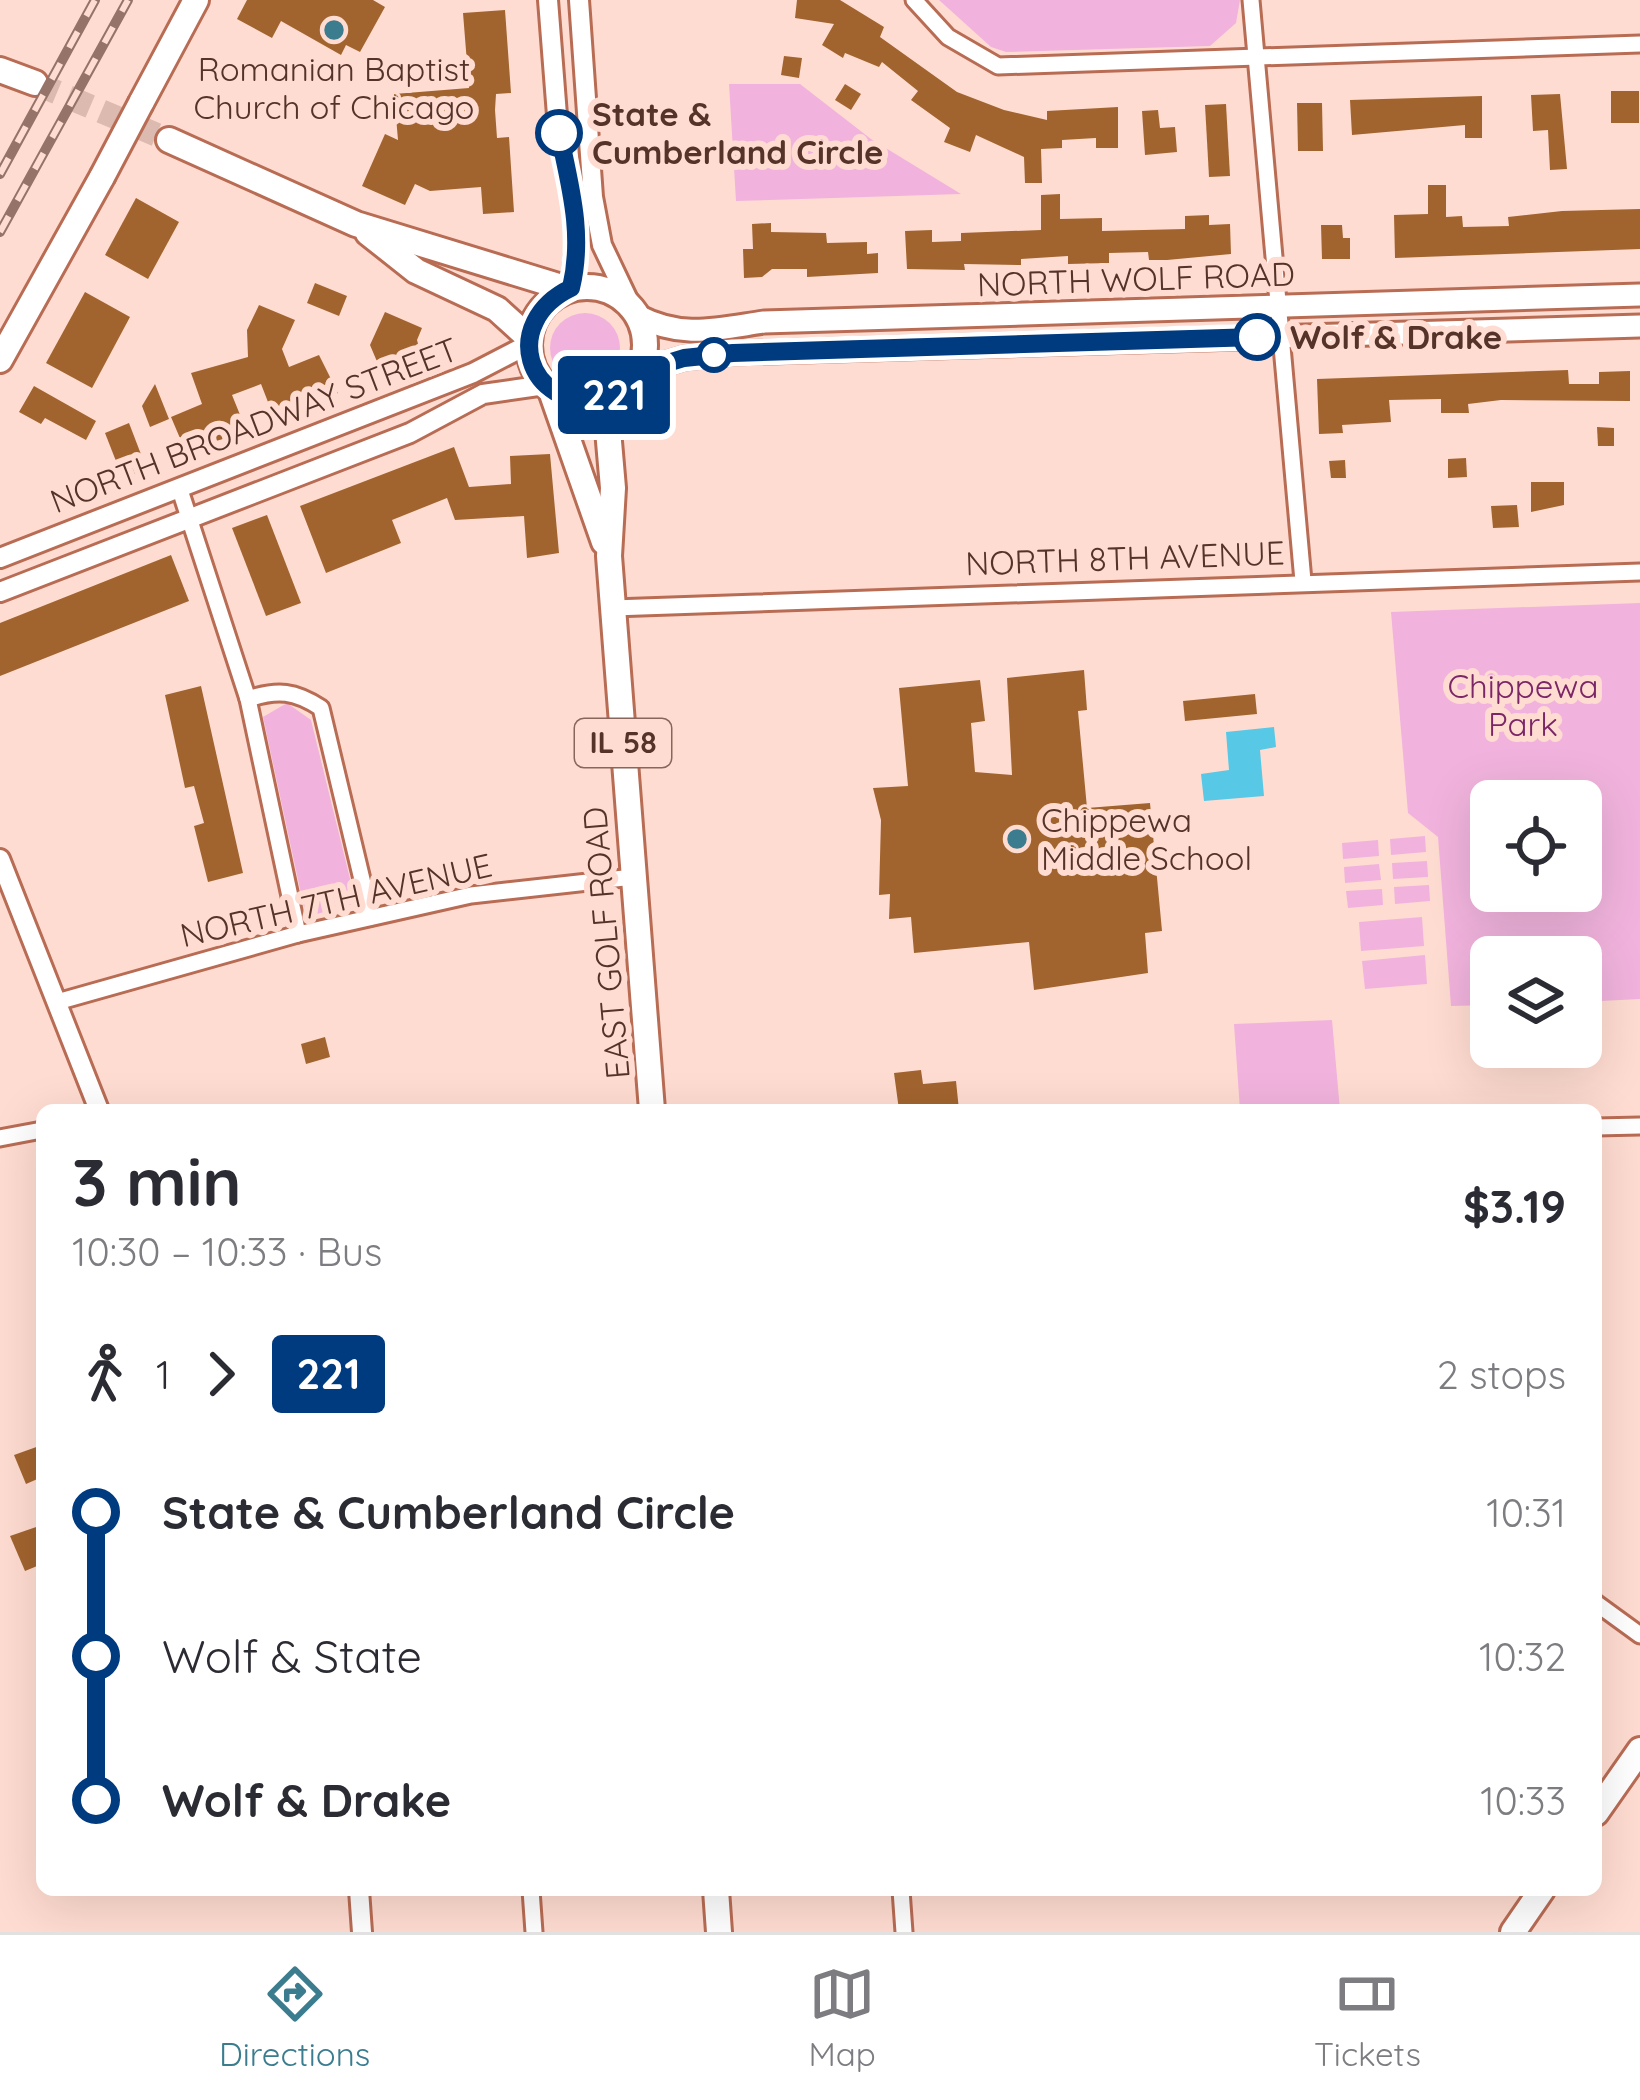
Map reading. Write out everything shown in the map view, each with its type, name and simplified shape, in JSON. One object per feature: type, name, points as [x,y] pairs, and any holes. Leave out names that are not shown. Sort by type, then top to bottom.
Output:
[{"type":"main road","points":[[0,360],[196,0]]},
{"type":"main road","points":[[0,70],[35,83]]},
{"type":"main road","points":[[169,140],[356,224],[569,289]]},
{"type":"main road","points":[[356,224],[416,271],[497,309],[529,341],[549,300],[569,289],[593,286],[634,311],[644,334],[638,372],[620,392],[586,403],[548,388]]},
{"type":"main road","name":"NORTH WOLF ROAD","points":[[634,311],[662,329],[697,334],[764,322],[1640,295]]},
{"type":"main road","name":"NORTH WOLF ROAD","points":[[638,372],[684,358],[733,353],[1640,326]]},
{"type":"main road","name":"IL 58","points":[[529,341],[548,388]]},
{"type":"main road","name":"EAST GOLF ROAD","points":[[548,388],[609,556]]},
{"type":"main road","name":"EAST GOLF ROAD","points":[[620,392],[608,430],[613,488],[609,556],[652,1104]]},
{"type":"main road","points":[[1602,1804],[1640,1750]]},
{"type":"main road","points":[[716,1896],[719,1932]]},
{"type":"main road","points":[[1513,1932],[1538,1896]]},
{"type":"street","points":[[548,0],[558,128],[578,225],[569,289]]},
{"type":"street","points":[[579,0],[593,197],[602,245],[634,311]]},
{"type":"street","points":[[914,0],[948,37],[998,66],[1640,44]]},
{"type":"street","points":[[1251,0],[1304,581]]},
{"type":"street","name":"NORTH BROADWAY STREET","points":[[0,558],[473,373],[529,341]]},
{"type":"street","name":"NORTH BROADWAY STREET","points":[[0,592],[410,433],[483,394],[548,388]]},
{"type":"street","points":[[180,490],[248,699],[298,934]]},
{"type":"street","name":"NORTH 8TH AVENUE","points":[[613,608],[1640,572]]},
{"type":"street","points":[[248,699],[273,691],[299,694],[322,708],[370,917]]},
{"type":"street","points":[[0,859],[97,1104]]},
{"type":"street","name":"NORTH 7TH AVENUE","points":[[57,1002],[298,934],[471,895],[633,877]]},
{"type":"street","points":[[1602,1127],[1640,1126]]},
{"type":"street","points":[[0,1138],[36,1131]]},
{"type":"street","points":[[1602,1607],[1640,1635]]},
{"type":"street","points":[[359,1896],[362,1932]]},
{"type":"street","points":[[531,1896],[534,1932]]},
{"type":"street","points":[[901,1896],[904,1932]]},
{"type":"green space","points":[[939,0],[1240,0],[1236,23],[1210,46],[1006,52],[991,47]]},
{"type":"green space","points":[[729,84],[800,84],[871,139],[961,194],[736,201]]},
{"type":"green space","points":[[585,313],[610,323],[620,348],[610,373],[585,383],[560,373],[550,348],[560,323]]},
{"type":"green space","name":"Chippewa Park","points":[[1640,603],[1640,999],[1602,1001],[1602,936],[1470,936],[1470,1006],[1451,1006],[1438,837],[1408,813],[1391,612]]},
{"type":"green space","points":[[287,703],[311,720],[356,903],[306,917],[263,717]]},
{"type":"green space","points":[[1425,836],[1426,852],[1391,855],[1390,839]]},
{"type":"green space","points":[[1378,840],[1379,856],[1343,859],[1342,843]]},
{"type":"green space","points":[[1427,861],[1428,877],[1393,879],[1392,863]]},
{"type":"green space","points":[[1379,864],[1381,880],[1345,883],[1344,867]]},
{"type":"green space","points":[[1429,885],[1430,901],[1395,904],[1394,887]]},
{"type":"green space","points":[[1382,889],[1383,905],[1348,908],[1346,891]]},
{"type":"green space","points":[[1422,917],[1424,946],[1361,951],[1359,922]]},
{"type":"green space","points":[[1425,955],[1427,984],[1365,989],[1362,961]]},
{"type":"green space","points":[[1332,1020],[1339,1104],[1240,1104],[1234,1024]]},
{"type":"water","points":[[1274,727],[1276,747],[1260,750],[1264,796],[1204,801],[1201,774],[1229,770],[1226,732]]},
{"type":"building","name":"Romanian Baptist Church of Chicago","points":[[247,0],[373,0],[385,7],[360,52],[346,45],[341,55],[281,21],[272,38],[237,19]]},
{"type":"building","points":[[797,0],[840,0],[884,27],[880,37],[957,92],[1004,110],[1047,120],[1047,111],[1118,107],[1118,148],[1096,148],[1096,138],[1062,140],[1062,148],[1041,149],[1042,183],[1025,183],[1024,157],[976,135],[970,152],[944,142],[950,128],[911,100],[918,91],[882,62],[879,67],[845,53],[843,58],[822,45],[834,24],[795,18]]},
{"type":"building","points":[[505,10],[511,93],[496,94],[495,110],[497,138],[509,137],[514,212],[483,214],[481,187],[430,191],[415,184],[405,205],[362,186],[385,134],[398,140],[394,94],[469,88],[463,13]]},
{"type":"building","points":[[784,56],[802,58],[799,78],[781,75]]},
{"type":"building","points":[[845,84],[861,94],[851,110],[835,100]]},
{"type":"building","points":[[1611,91],[1639,91],[1639,123],[1611,123]]},
{"type":"building","points":[[1560,94],[1567,169],[1550,170],[1548,130],[1533,131],[1531,95]]},
{"type":"building","points":[[1482,96],[1482,138],[1465,138],[1465,125],[1352,135],[1350,100]]},
{"type":"building","points":[[1297,103],[1322,103],[1323,151],[1298,151]]},
{"type":"building","points":[[1226,104],[1230,176],[1209,177],[1205,105]]},
{"type":"building","points":[[1158,110],[1160,128],[1175,127],[1177,152],[1145,155],[1142,111]]},
{"type":"building","points":[[1428,185],[1446,185],[1446,217],[1462,216],[1463,227],[1509,226],[1508,217],[1562,211],[1640,209],[1640,249],[1395,258],[1394,215],[1428,214]]},
{"type":"building","points":[[1060,194],[1060,219],[1102,218],[1102,231],[1185,229],[1185,216],[1209,215],[1209,225],[1230,224],[1231,254],[1149,260],[1148,252],[1109,253],[1109,263],[1068,264],[1068,256],[1021,259],[1021,265],[964,264],[965,270],[907,269],[905,231],[932,230],[932,242],[961,241],[961,233],[1041,230],[1041,195]]},
{"type":"building","points":[[136,198],[179,222],[148,279],[105,255]]},
{"type":"building","points":[[771,223],[771,232],[826,233],[827,243],[867,242],[867,254],[878,253],[878,273],[807,277],[807,269],[772,269],[762,277],[744,278],[743,249],[753,249],[752,224]]},
{"type":"building","points":[[1321,225],[1342,225],[1343,238],[1350,238],[1350,259],[1322,259]]},
{"type":"building","points":[[315,283],[347,296],[339,316],[307,303]]},
{"type":"building","points":[[85,292],[130,317],[92,388],[46,363]]},
{"type":"building","points":[[259,305],[295,320],[282,349],[289,367],[319,355],[338,393],[275,420],[261,384],[232,395],[247,432],[185,450],[171,417],[202,404],[191,373],[248,357],[247,330]]},
{"type":"building","points":[[385,312],[422,328],[417,340],[423,362],[384,378],[370,345]]},
{"type":"building","points":[[1568,370],[1569,384],[1599,384],[1599,372],[1630,371],[1630,401],[1501,400],[1468,404],[1469,413],[1441,413],[1441,399],[1389,400],[1391,422],[1342,425],[1343,433],[1319,434],[1317,379]]},
{"type":"building","points":[[155,384],[169,419],[150,427],[142,406]]},
{"type":"building","points":[[34,386],[96,421],[86,440],[45,418],[41,424],[19,412]]},
{"type":"building","points":[[129,423],[147,470],[123,479],[105,433]]},
{"type":"building","points":[[1597,427],[1614,428],[1614,446],[1598,446]]},
{"type":"building","points":[[454,447],[469,487],[511,484],[510,456],[550,454],[559,553],[527,558],[524,516],[455,520],[447,498],[392,520],[401,543],[326,573],[300,506]]},
{"type":"building","points":[[1466,458],[1467,477],[1448,478],[1448,459]]},
{"type":"building","points":[[1345,460],[1346,478],[1331,478],[1329,461]]},
{"type":"building","points":[[1531,482],[1564,482],[1564,505],[1531,512]]},
{"type":"building","points":[[1517,505],[1519,527],[1493,528],[1491,506]]},
{"type":"building","points":[[267,515],[301,603],[266,616],[232,528]]},
{"type":"building","points":[[171,555],[189,601],[0,676],[0,623]]},
{"type":"building","name":"Chippewa Middle School","points":[[1084,670],[1087,710],[1078,711],[1087,808],[1150,803],[1162,931],[1145,933],[1148,973],[1034,990],[1029,942],[914,953],[911,917],[889,919],[890,894],[879,895],[881,820],[873,788],[908,786],[899,688],[980,680],[985,721],[971,723],[975,772],[1012,775],[1007,678]]},
{"type":"building","points":[[201,686],[243,873],[208,882],[194,826],[204,823],[194,786],[185,788],[165,695]]},
{"type":"building","points":[[1255,694],[1257,714],[1185,721],[1183,701]]},
{"type":"building","points":[[325,1037],[330,1057],[306,1064],[301,1044]]},
{"type":"building","points":[[921,1070],[923,1084],[956,1081],[958,1104],[898,1104],[894,1073]]},
{"type":"building","points":[[36,1447],[36,1480],[26,1484],[14,1455]]},
{"type":"building","points":[[36,1527],[36,1566],[25,1571],[10,1536]]},
{"type":"tunnel","points":[[35,83],[169,140]]},
{"type":"railway","points":[[0,174],[95,0]]},
{"type":"railway","points":[[0,232],[128,0]]},
{"type":"bus line","name":"221","points":[[559,133],[578,225],[577,265],[571,288],[549,300],[536,317],[529,344],[536,373],[551,391],[568,400],[604,400],[620,392],[638,372],[684,358],[733,353],[1257,337]]},
{"type":"place","name":"Romanian Baptist Church of Chicago","points":[[334,30]]},
{"type":"place","name":"State & Cumberland Circle","points":[[559,133]]},
{"type":"place","name":"Wolf & Drake","points":[[1257,337]]},
{"type":"place","name":"Chippewa Middle School","points":[[1017,839]]}]
